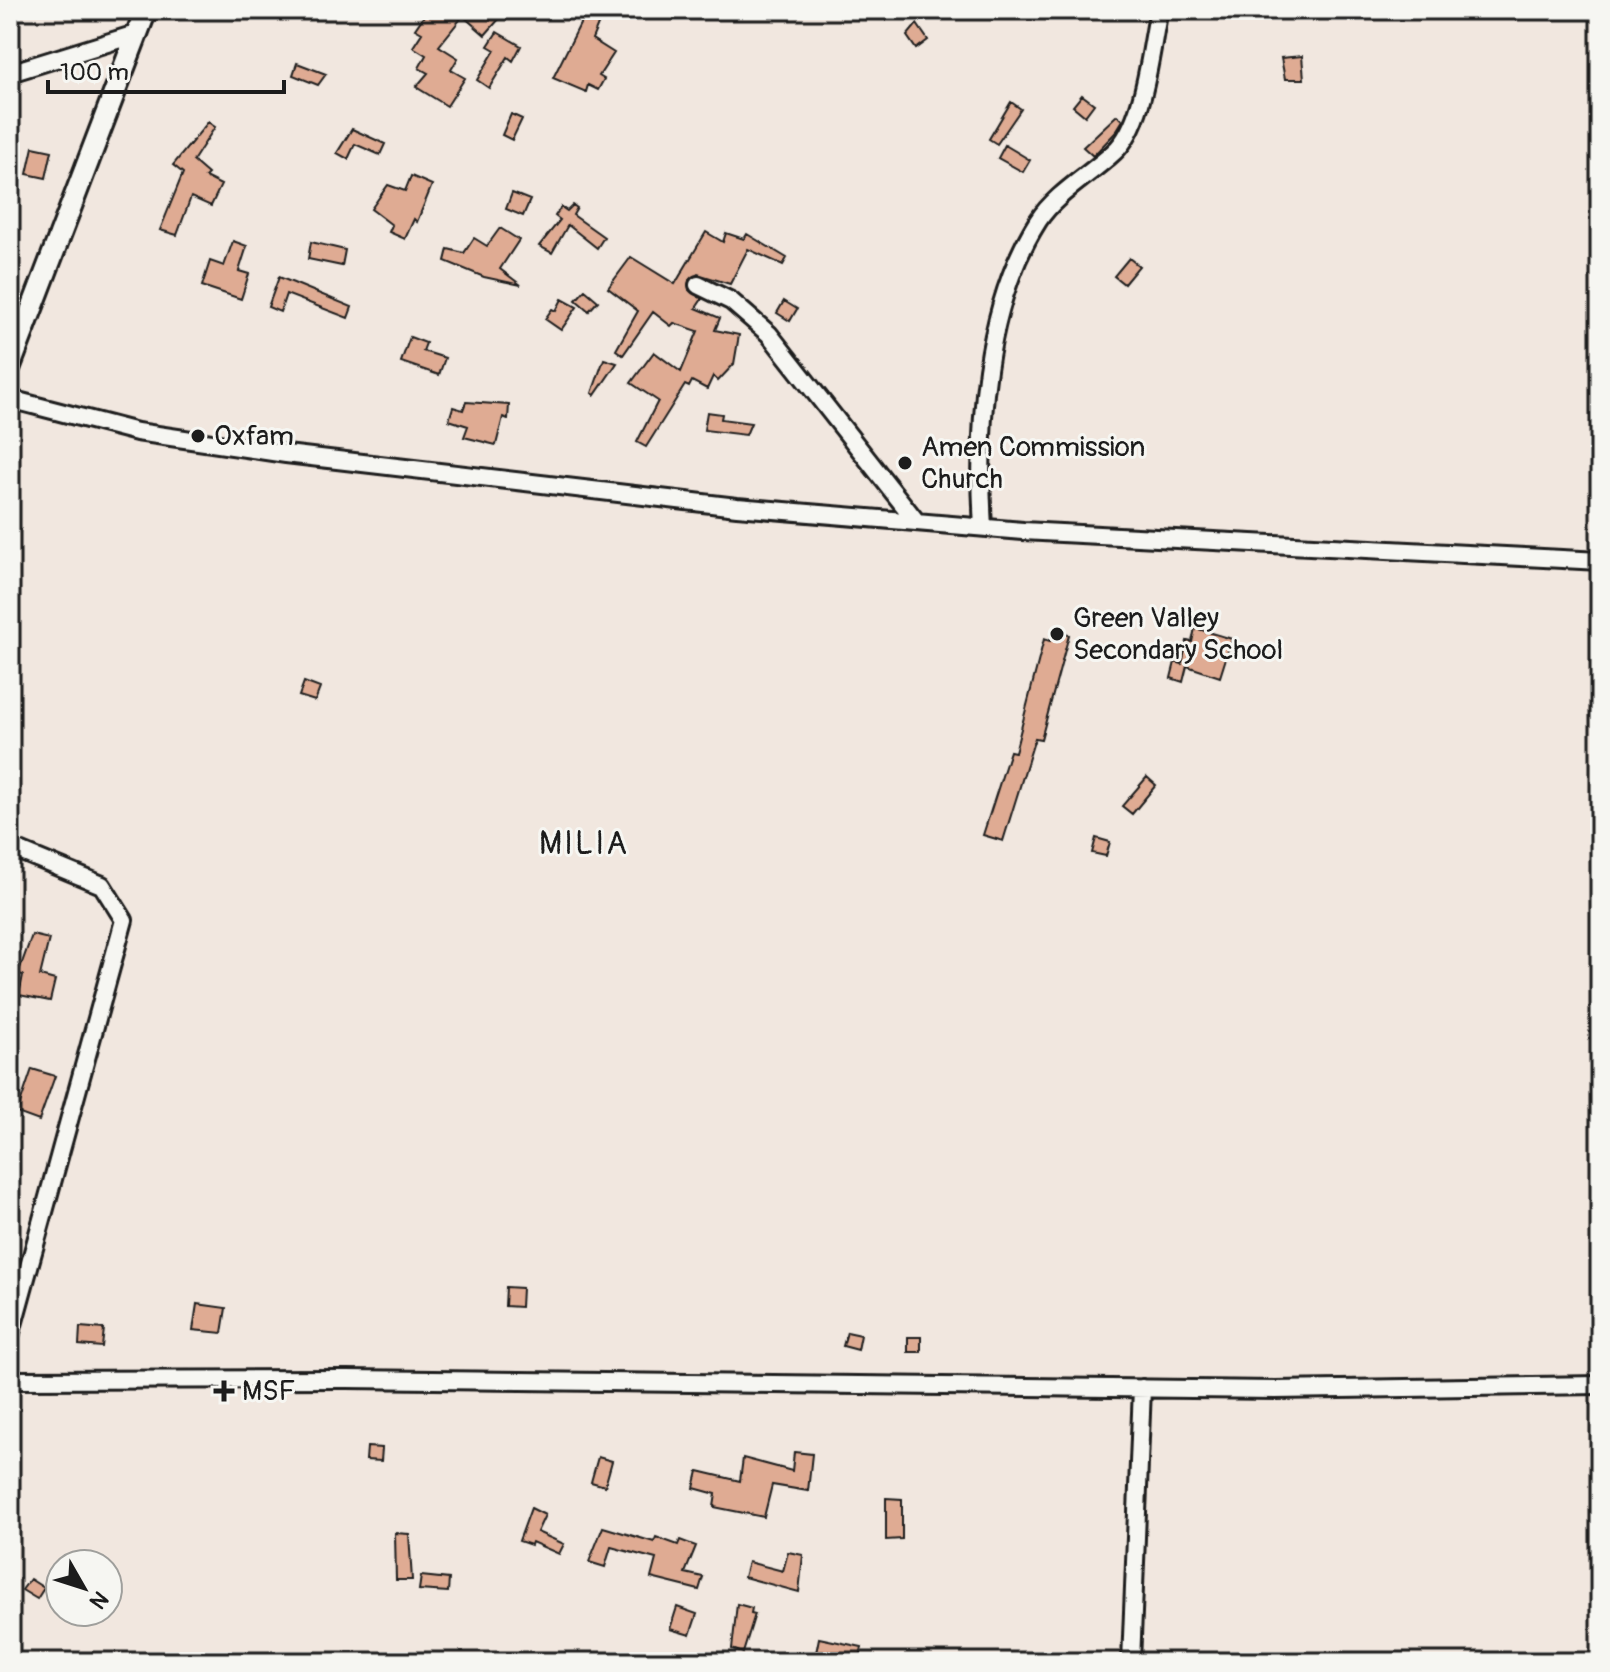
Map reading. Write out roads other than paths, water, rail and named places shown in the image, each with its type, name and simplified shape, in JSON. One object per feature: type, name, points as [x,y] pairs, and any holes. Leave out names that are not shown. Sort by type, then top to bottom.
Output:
[{"type":"main road","points":[[10,366],[146,10]]},
{"type":"street","points":[[983,527],[979,434],[988,370],[1008,291],[1027,242],[1042,216],[1115,152],[1129,134],[1159,10]]},
{"type":"street","points":[[10,73],[136,34]]},
{"type":"street","points":[[698,285],[731,301],[769,334],[916,521]]},
{"type":"street","points":[[10,399],[137,432],[286,454],[737,507],[983,527],[1600,561]]},
{"type":"street","points":[[10,847],[102,885],[124,920],[10,1336]]},
{"type":"street","points":[[10,1380],[347,1379],[1275,1390],[1600,1385]]},
{"type":"street","points":[[1131,1662],[1142,1388]]},
{"type":"place","name":"Oxfam","points":[[198,436]]},
{"type":"place","name":"Amen Commission Church","points":[[905,463]]},
{"type":"place","name":"Green Valley Secondary School","points":[[1057,634]]},
{"type":"place","name":"MSF","points":[[224,1391]]},
{"type":"district","name":"MILIA","points":[[584,844]]}]
